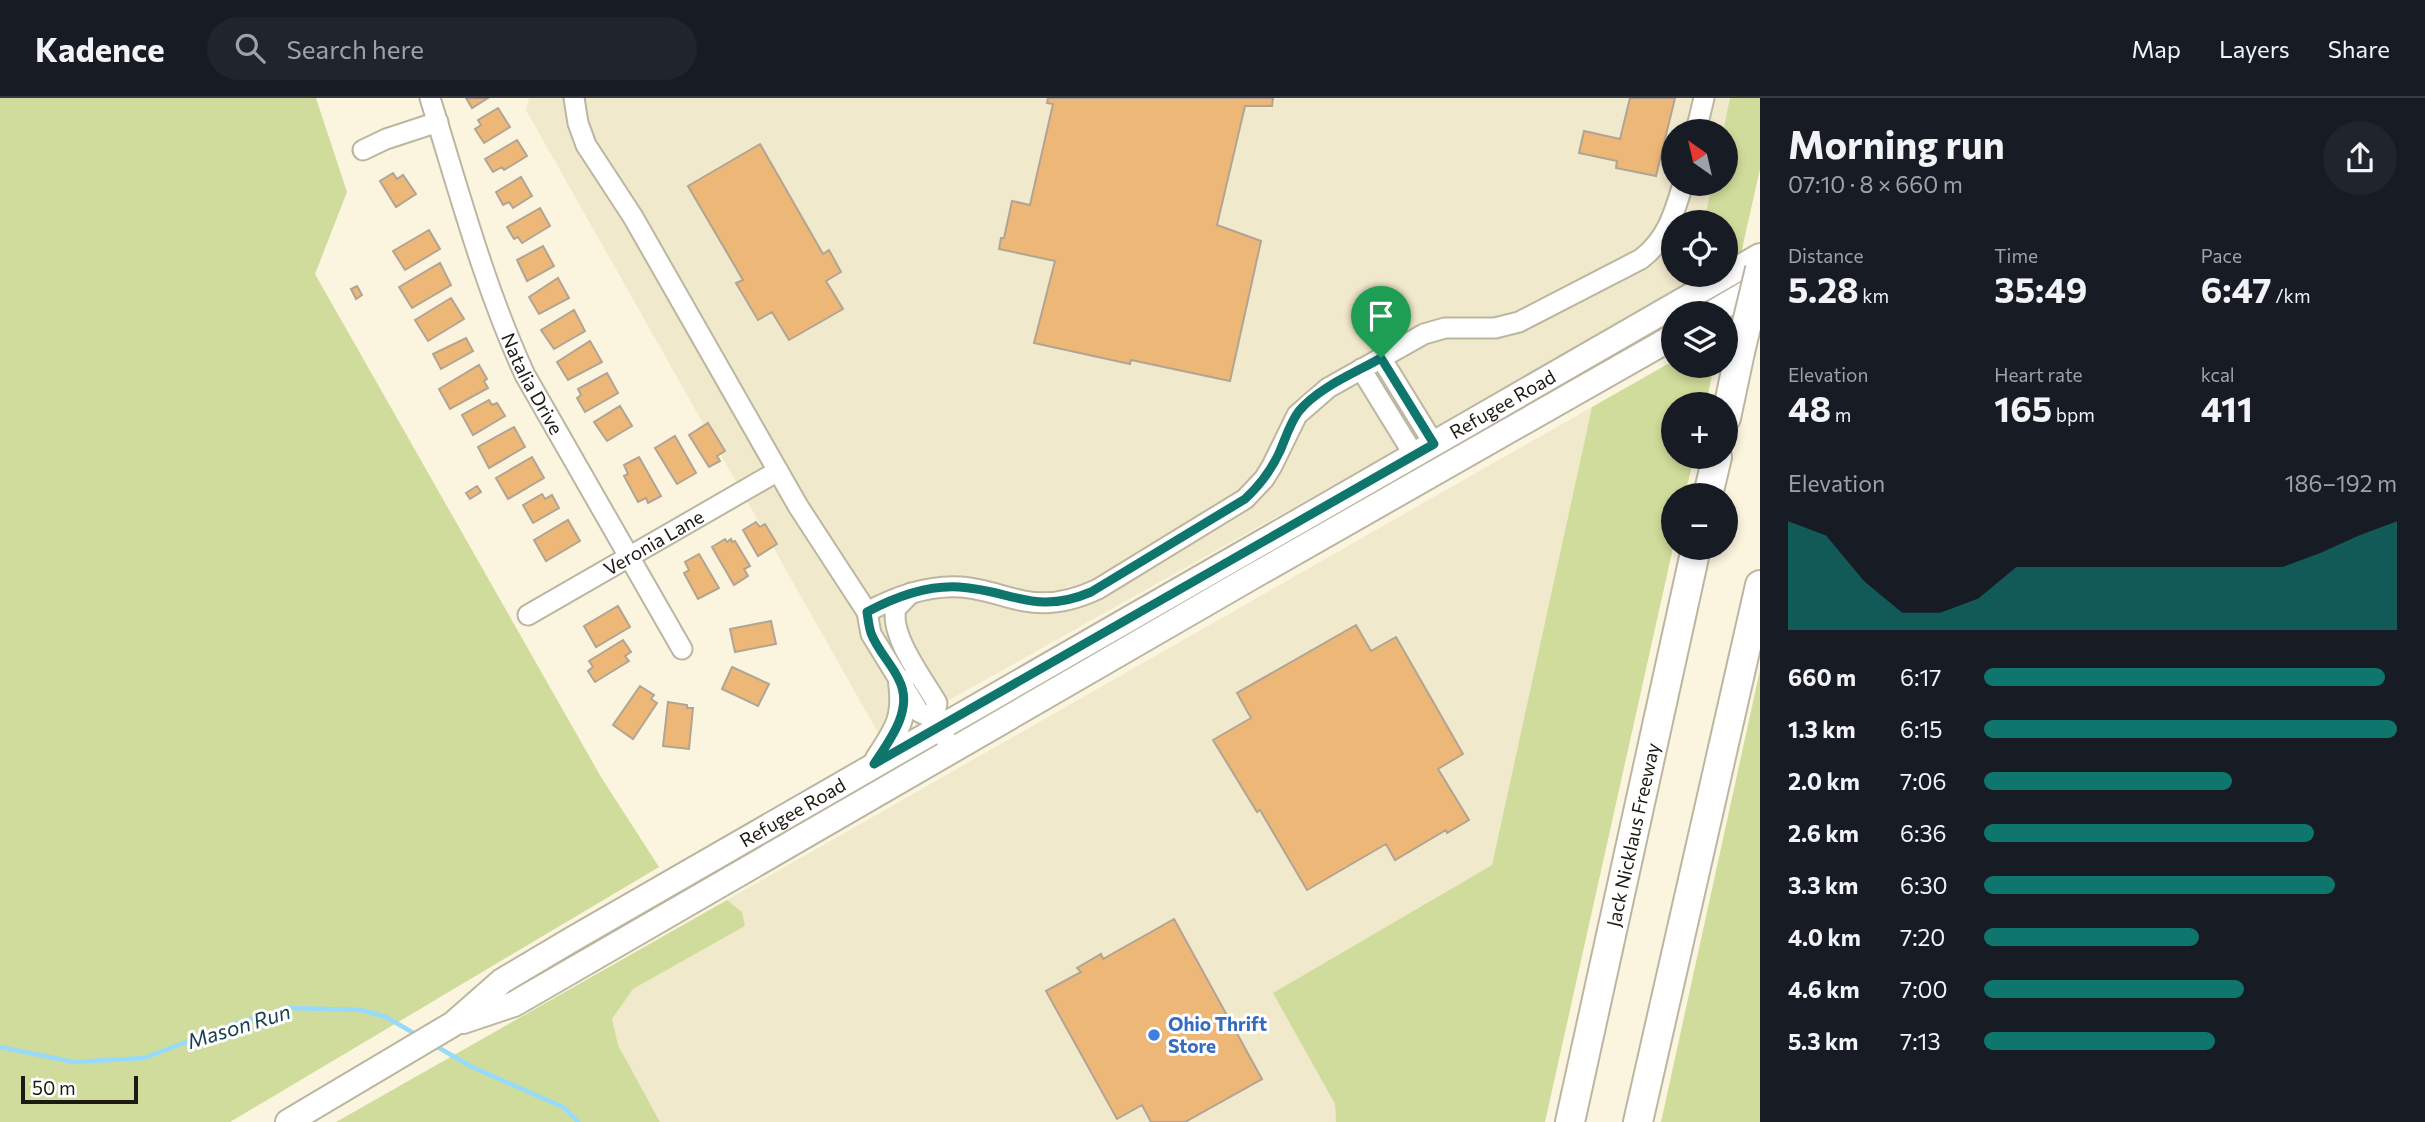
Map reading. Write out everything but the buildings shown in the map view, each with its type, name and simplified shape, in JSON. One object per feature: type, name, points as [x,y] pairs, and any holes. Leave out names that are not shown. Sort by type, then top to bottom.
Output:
[{"type":"highway","points":[[1732,392],[1760,269]]},
{"type":"highway","name":"Jack Nicklaus Freeway","points":[[1570,1122],[1693,560]]},
{"type":"highway","points":[[1638,1122],[1760,584]]},
{"type":"main road","name":"Refugee Road","points":[[288,1122],[446,1028],[502,981],[874,764],[936,723],[1424,450],[1760,256]]},
{"type":"main road","points":[[1733,301],[1760,285]]},
{"type":"main road","name":"Refugee Road","points":[[446,1028],[514,1004],[951,750],[1661,344]]},
{"type":"main road","points":[[874,764],[894,735],[903,711],[901,682]]},
{"type":"street","name":"Natalia Drive","points":[[430,98],[492,298],[524,375],[682,649]]},
{"type":"street","points":[[574,98],[578,123],[586,145],[633,217],[805,517],[867,612],[898,636],[937,703],[936,723]]},
{"type":"street","points":[[1699,119],[1704,98]]},
{"type":"street","points":[[363,150],[438,122]]},
{"type":"street","points":[[867,612],[894,598],[912,593],[958,587],[1041,603],[1074,598],[1091,592],[1245,499],[1272,466],[1301,410],[1328,388],[1418,337],[1438,329],[1495,328],[1519,322],[1626,268],[1661,241],[1670,225],[1679,196]]},
{"type":"street","points":[[1381,358],[1424,450]]},
{"type":"street","points":[[1361,369],[1424,450]]},
{"type":"street","name":"Veronia Lane","points":[[528,615],[778,471]]},
{"type":"street","points":[[898,636],[895,613],[899,604],[912,593]]},
{"type":"street","points":[[867,612],[872,634],[919,712],[936,723],[951,750]]},
{"type":"shaded area","points":[[529,98],[1730,98],[1726,119],[1661,119],[1661,196],[1709,196],[1707,210],[1661,210],[1661,287],[1688,287],[881,738],[526,110]]},
{"type":"shaded area","points":[[1592,407],[1492,865],[1274,993],[1335,1104],[1336,1122],[660,1122],[618,1045],[612,1019],[633,989],[745,926],[742,912],[727,900]]},
{"type":"green space","points":[[0,98],[316,98],[347,192],[315,274],[601,777],[659,867],[230,1122],[0,1122]]},
{"type":"green space","points":[[1730,98],[1760,98],[1760,169],[1740,258],[1738,210],[1707,210],[1709,196],[1738,196],[1738,119],[1726,119]]},
{"type":"green space","points":[[1661,368],[1661,378],[1711,378],[1709,392],[1661,392],[1661,469],[1691,469],[1688,483],[1661,483],[1661,560],[1670,560],[1545,1122],[1336,1122],[1335,1104],[1273,993],[1492,865],[1592,407]]},
{"type":"green space","points":[[1760,670],[1760,1122],[1661,1122]]},
{"type":"green space","points":[[727,900],[742,912],[745,926],[633,989],[612,1019],[618,1045],[660,1122],[336,1122]]},
{"type":"waterway","name":"Mason Run","points":[[0,1047],[74,1062],[144,1058],[234,1024],[289,1008],[361,1010],[386,1017],[417,1035]]},
{"type":"waterway","name":"Mason Run","points":[[434,1045],[472,1067],[565,1108],[578,1122]]},
{"type":"place","name":"Ohio Thrift Store","points":[[1154,1035]]},
{"type":"route","points":[[1381,358],[1434,444],[874,764],[895,732],[903,711],[903,698],[901,682],[872,634],[867,612],[900,596],[946,587],[972,589],[1034,603],[1067,600],[1091,592],[1245,499],[1264,479],[1301,410],[1328,388],[1381,358]]}]
